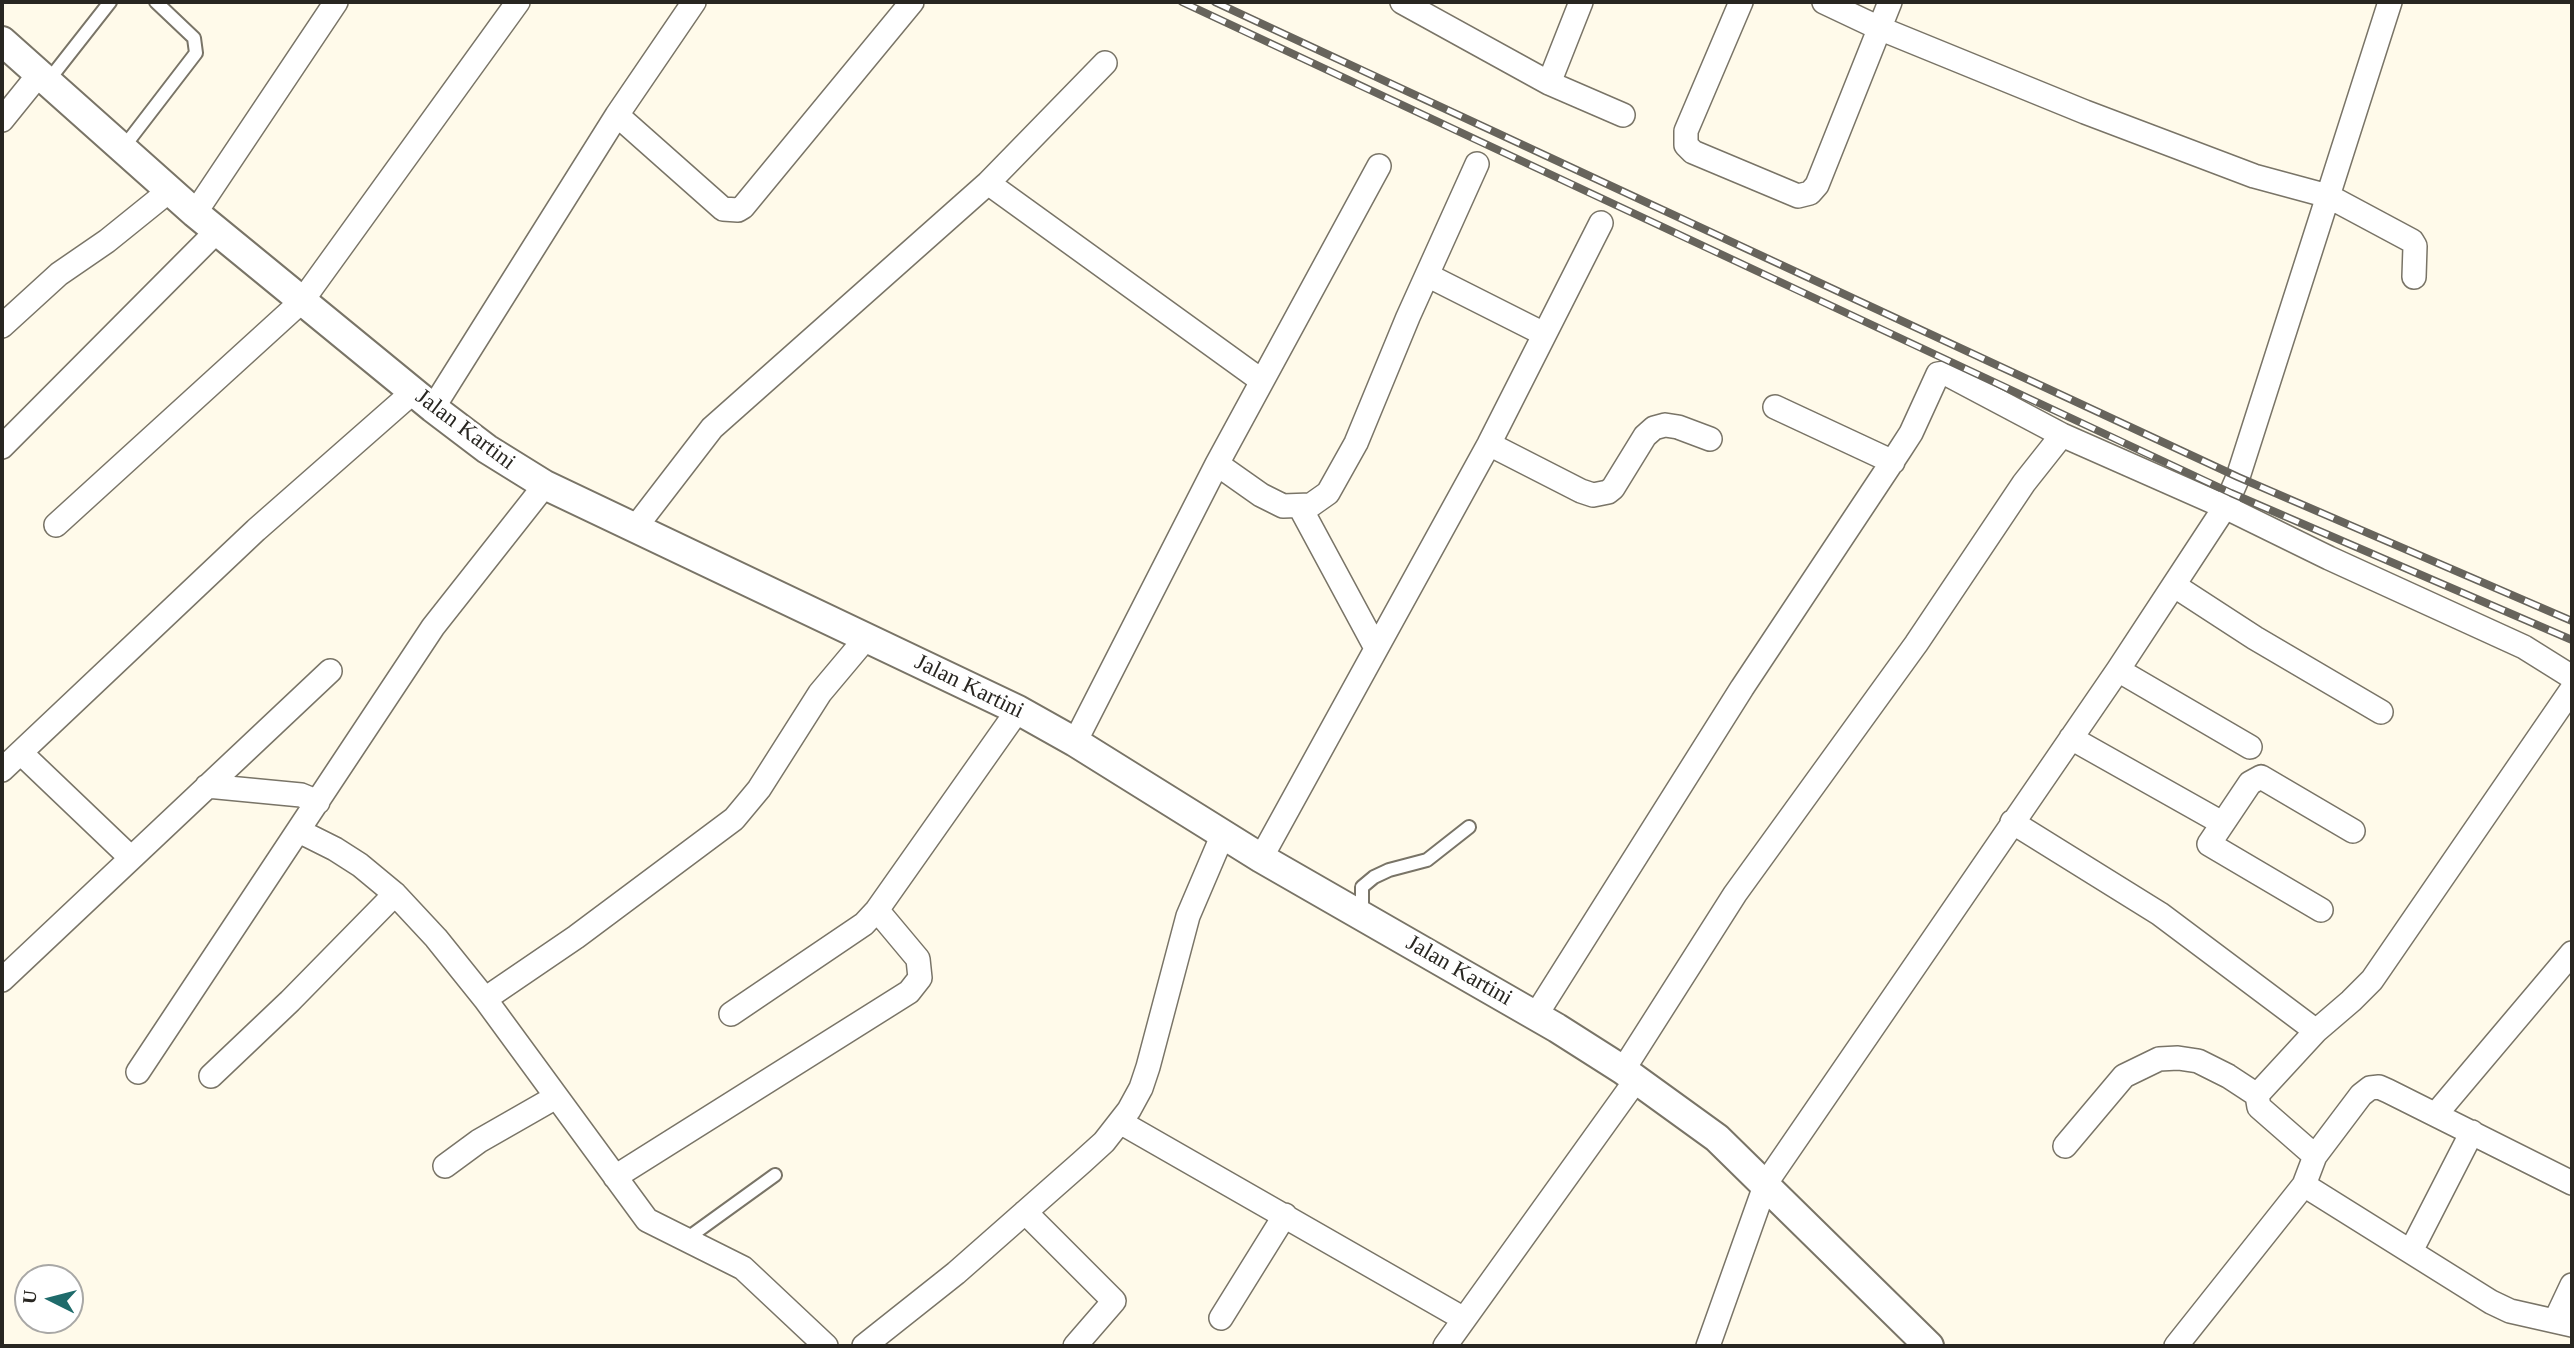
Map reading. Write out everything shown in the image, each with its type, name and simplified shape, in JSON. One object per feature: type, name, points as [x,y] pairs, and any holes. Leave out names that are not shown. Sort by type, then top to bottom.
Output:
[{"type":"street","points":[[195,213],[336,2]]},
{"type":"street","points":[[56,525],[302,301],[518,2]]},
{"type":"street","points":[[131,858],[8,761],[256,530],[423,400],[694,2]]},
{"type":"street","points":[[617,116],[723,209],[738,210],[912,2]]},
{"type":"street","points":[[1402,2],[1549,83],[1623,115]]},
{"type":"street","points":[[1549,83],[1581,2]]},
{"type":"street","points":[[1741,2],[1686,131],[1686,145],[1693,152],[1798,196],[1810,193],[1817,185],[1890,2]]},
{"type":"street","points":[[1824,2],[1879,28],[2085,112],[2254,176],[2328,196],[2412,241],[2415,246],[2414,277]]},
{"type":"street","points":[[1708,1346],[1766,1183],[2011,822],[2118,670],[2225,507],[2238,477],[2390,2]]},
{"type":"street","name":"Jalan Kartini","points":[[2,41],[195,213],[423,400],[487,449],[545,485],[1018,710],[1075,742],[1127,777],[1261,858],[1536,1015],[1630,1075],[1717,1138],[1766,1183],[1929,1346]]},
{"type":"street","points":[[635,528],[712,428],[988,183],[1105,63]]},
{"type":"street","points":[[2,120],[44,77]]},
{"type":"street","points":[[1217,464],[1261,495],[1283,506],[1300,507],[1320,501],[1328,493],[1346,466],[1477,164]]},
{"type":"street","points":[[1075,742],[1217,464],[1379,166]]},
{"type":"street","points":[[988,183],[1262,381]]},
{"type":"street","points":[[2,326],[59,274],[107,241],[169,191]]},
{"type":"street","points":[[1261,858],[1489,444],[1601,223]]},
{"type":"street","points":[[2,447],[217,231]]},
{"type":"street","points":[[1427,275],[1544,334]]},
{"type":"street","points":[[1536,1015],[1742,688],[1893,462],[1911,433],[1938,374],[1945,373],[2062,435],[2225,507],[2524,647],[2572,677]]},
{"type":"street","points":[[1775,407],[1893,462]]},
{"type":"street","points":[[1489,444],[1593,495],[1608,492],[1613,488],[1645,436],[1654,428],[1665,425],[1678,427],[1710,439]]},
{"type":"street","points":[[1445,1346],[1630,1075],[1735,894],[1916,644],[2024,483],[2062,435]]},
{"type":"street","points":[[138,1072],[433,626],[545,485]]},
{"type":"street","points":[[1300,507],[1376,648]]},
{"type":"street","points":[[2175,586],[2255,638],[2381,712]]},
{"type":"street","points":[[485,999],[576,937],[734,819],[759,789],[820,693],[867,637]]},
{"type":"street","points":[[2118,670],[2250,747]]},
{"type":"street","points":[[2,979],[330,671]]},
{"type":"street","points":[[2315,1156],[2259,1107],[2257,1095],[2261,1087],[2316,1031],[2372,980],[2572,689]]},
{"type":"street","points":[[731,1014],[864,924],[877,910],[1018,710]]},
{"type":"street","points":[[2071,738],[2222,823]]},
{"type":"street","points":[[2321,910],[2209,844],[2250,783],[2261,778],[2353,831]]},
{"type":"street","points":[[207,786],[290,794],[318,802]]},
{"type":"street","points":[[2011,822],[2160,914],[2316,1031]]},
{"type":"street","points":[[299,831],[360,865],[395,894],[436,938],[485,999],[647,1220],[743,1268],[826,1346]]},
{"type":"street","points":[[864,1346],[956,1273],[1104,1142],[1120,1122],[1141,1088],[1188,916],[1223,834]]},
{"type":"street","points":[[211,1076],[290,1001],[395,894]]},
{"type":"street","points":[[615,1177],[909,992],[921,972],[918,959],[877,910]]},
{"type":"street","points":[[2436,1114],[2572,953]]},
{"type":"street","points":[[2065,1146],[2124,1076],[2159,1059],[2198,1061],[2257,1095]]},
{"type":"street","points":[[2176,1346],[2304,1185],[2315,1156],[2361,1095],[2370,1088],[2379,1087],[2388,1091],[2572,1183]]},
{"type":"street","points":[[445,1166],[479,1141],[556,1097]]},
{"type":"street","points":[[1120,1122],[1464,1319]]},
{"type":"street","points":[[2411,1251],[2472,1132]]},
{"type":"street","points":[[2304,1185],[2501,1307],[2563,1323],[2572,1285]]},
{"type":"street","points":[[1025,1212],[1114,1301],[1075,1346]]},
{"type":"street","points":[[1221,1318],[1285,1215]]},
{"type":"lane","points":[[44,77],[110,2]]},
{"type":"lane","points":[[124,148],[195,53],[194,38],[156,2]]},
{"type":"lane","points":[[1362,915],[1363,887],[1374,877],[1427,860],[1469,827]]},
{"type":"lane","points":[[685,1240],[775,1175]]},
{"type":"railway","points":[[1182,2],[2231,493],[2572,640]]},
{"type":"railway","points":[[1215,2],[2238,477],[2572,621]]}]
